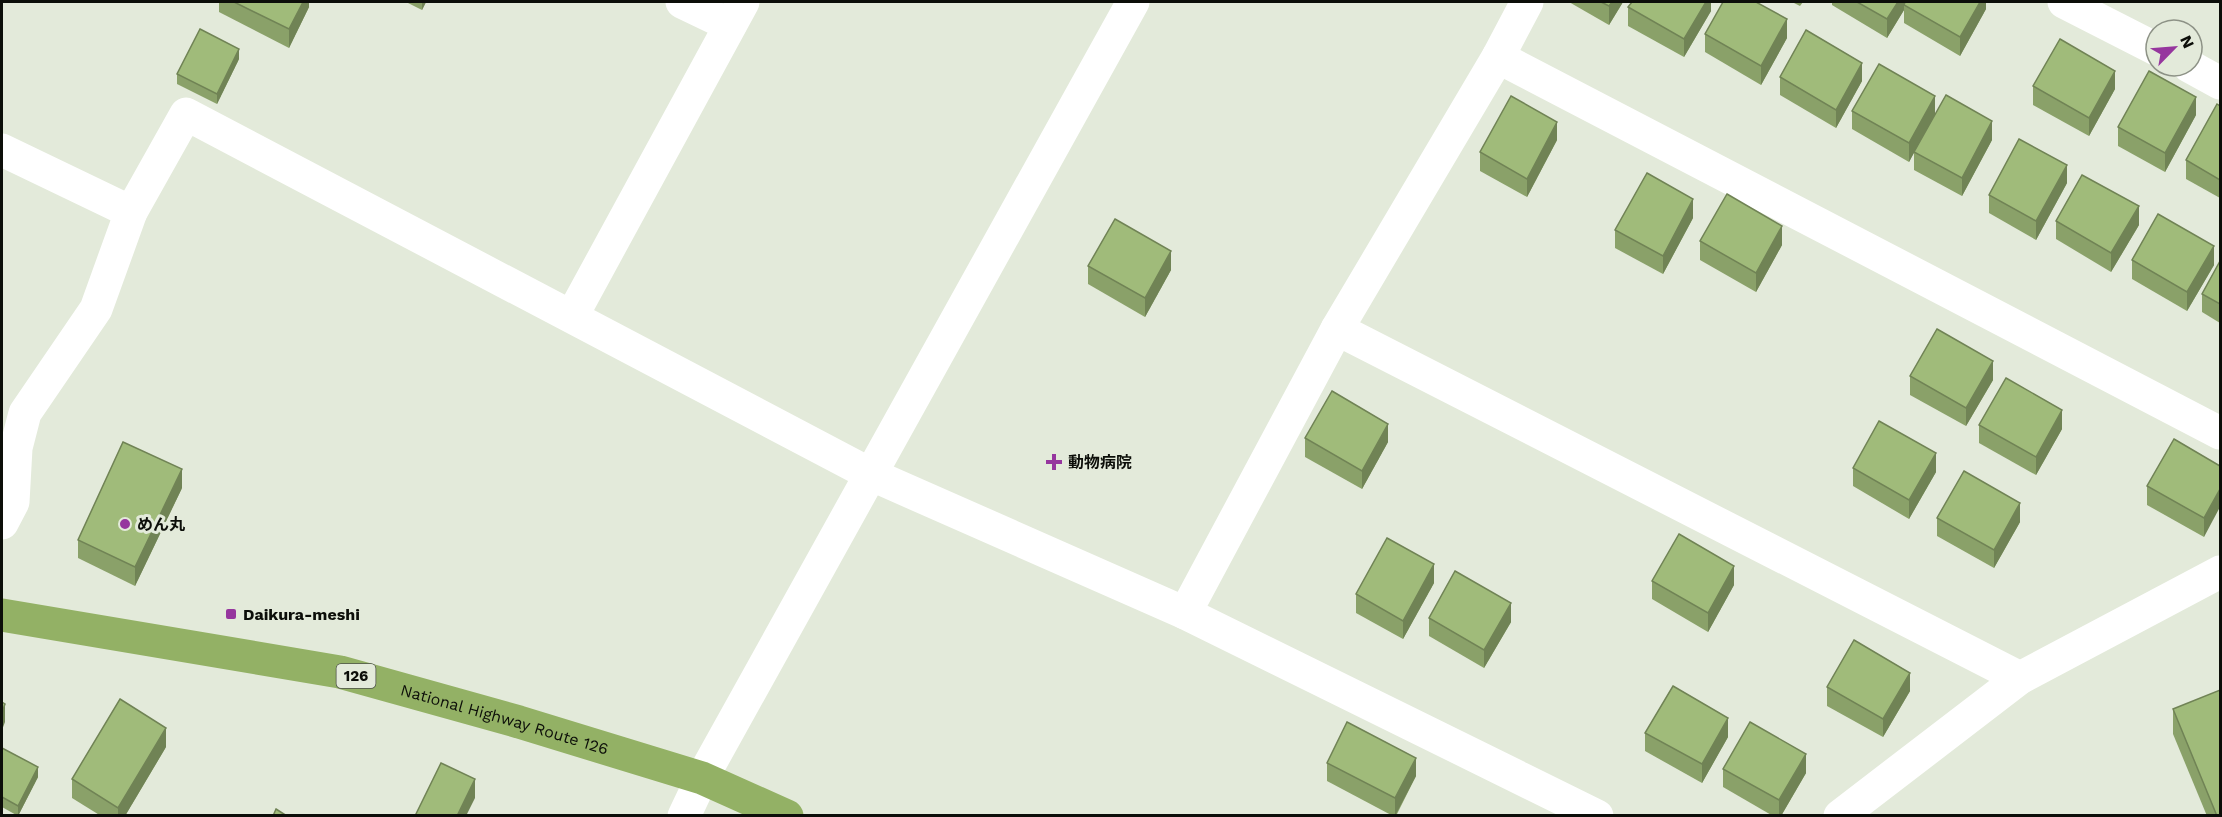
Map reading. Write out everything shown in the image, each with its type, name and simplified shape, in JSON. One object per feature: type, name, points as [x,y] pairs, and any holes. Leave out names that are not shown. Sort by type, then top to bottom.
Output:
[{"type":"highway","name":"National Highway Route 126","points":[[2,615],[340,672],[519,722],[702,778],[787,816]]},
{"type":"street","points":[[572,316],[736,13],[682,2]]},
{"type":"street","points":[[684,816],[702,778],[1133,2]]},
{"type":"street","points":[[1185,613],[1337,330],[1498,57],[1527,2]]},
{"type":"street","points":[[2064,2],[2144,43]]},
{"type":"street","points":[[1498,57],[2220,433]]},
{"type":"street","points":[[2204,74],[2220,82]]},
{"type":"street","points":[[2,523],[13,502],[9,445],[25,413],[96,309],[131,212],[186,114],[870,474],[1185,613],[1597,816]]},
{"type":"street","points":[[2,150],[131,212]]},
{"type":"street","points":[[1337,330],[2019,678]]},
{"type":"street","points":[[1840,816],[2019,678],[2220,572]]},
{"type":"building","points":[[234,2],[303,2],[289,29]]},
{"type":"building","points":[[1632,2],[1706,2],[1684,39],[1628,7]]},
{"type":"building","points":[[1723,2],[1756,2],[1787,19],[1761,66],[1705,34]]},
{"type":"building","points":[[1857,2],[1898,2],[1887,19]]},
{"type":"building","points":[[1905,2],[1980,2],[1960,37],[1904,5]]},
{"type":"building","points":[[200,29],[239,49],[217,94],[177,74]]},
{"type":"building","points":[[1806,30],[1862,63],[1836,110],[1780,77]]},
{"type":"building","points":[[2060,39],[2115,71],[2089,118],[2033,86]]},
{"type":"building","points":[[1879,64],[1935,96],[1909,143],[1852,111]]},
{"type":"building","points":[[2145,78],[2162,78],[2196,97],[2165,153],[2118,127]]},
{"type":"building","points":[[1946,95],[1992,121],[1962,178],[1914,152]]},
{"type":"building","points":[[1511,96],[1557,122],[1527,179],[1480,152]]},
{"type":"building","points":[[2217,104],[2220,106],[2220,180],[2186,160]]},
{"type":"building","points":[[2019,139],[2067,165],[2036,221],[1989,195]]},
{"type":"building","points":[[1647,173],[1693,199],[1663,256],[1615,230]]},
{"type":"building","points":[[2082,175],[2139,206],[2111,253],[2056,221]]},
{"type":"building","points":[[1727,194],[1782,226],[1756,273],[1700,241]]},
{"type":"building","points":[[2158,214],[2214,246],[2187,292],[2132,260]]},
{"type":"building","points":[[1115,219],[1171,251],[1145,298],[1088,266]]},
{"type":"building","points":[[2220,261],[2220,304],[2202,294]]},
{"type":"building","points":[[1937,329],[1993,361],[1966,408],[1910,376]]},
{"type":"building","points":[[2006,378],[2062,410],[2036,457],[1979,425]]},
{"type":"building","points":[[1332,391],[1388,424],[1362,471],[1305,438]]},
{"type":"building","points":[[1879,421],[1936,453],[1909,500],[1853,468]]},
{"type":"building","points":[[2174,439],[2220,466],[2220,489],[2204,518],[2147,486]]},
{"type":"building","points":[[123,442],[182,469],[135,567],[78,540]]},
{"type":"building","points":[[1964,471],[2020,503],[1994,550],[1937,518]]},
{"type":"building","points":[[1679,534],[1734,566],[1708,613],[1652,581]]},
{"type":"building","points":[[1387,538],[1434,564],[1403,621],[1356,594]]},
{"type":"building","points":[[1455,571],[1511,603],[1484,650],[1429,618]]},
{"type":"building","points":[[1854,640],[1910,673],[1883,719],[1827,687]]},
{"type":"building","points":[[1673,686],[1728,718],[1702,764],[1645,733]]},
{"type":"building","points":[[2220,690],[2220,816],[2217,816],[2173,709]]},
{"type":"building","points":[[120,699],[166,728],[118,808],[72,779]]},
{"type":"building","points":[[1347,722],[1416,758],[1395,798],[1327,763]]},
{"type":"building","points":[[1750,722],[1806,754],[1779,800],[1723,769]]},
{"type":"building","points":[[2,748],[38,767],[18,806],[2,797]]},
{"type":"building","points":[[441,763],[475,779],[457,816],[415,816]]},
{"type":"building","points":[[276,809],[287,816],[273,816]]},
{"type":"place","name":"動物病院","points":[[1054,462]]},
{"type":"place","name":"めん丸","points":[[125,524]]},
{"type":"place","name":"Daikura-meshi","points":[[231,614]]}]
